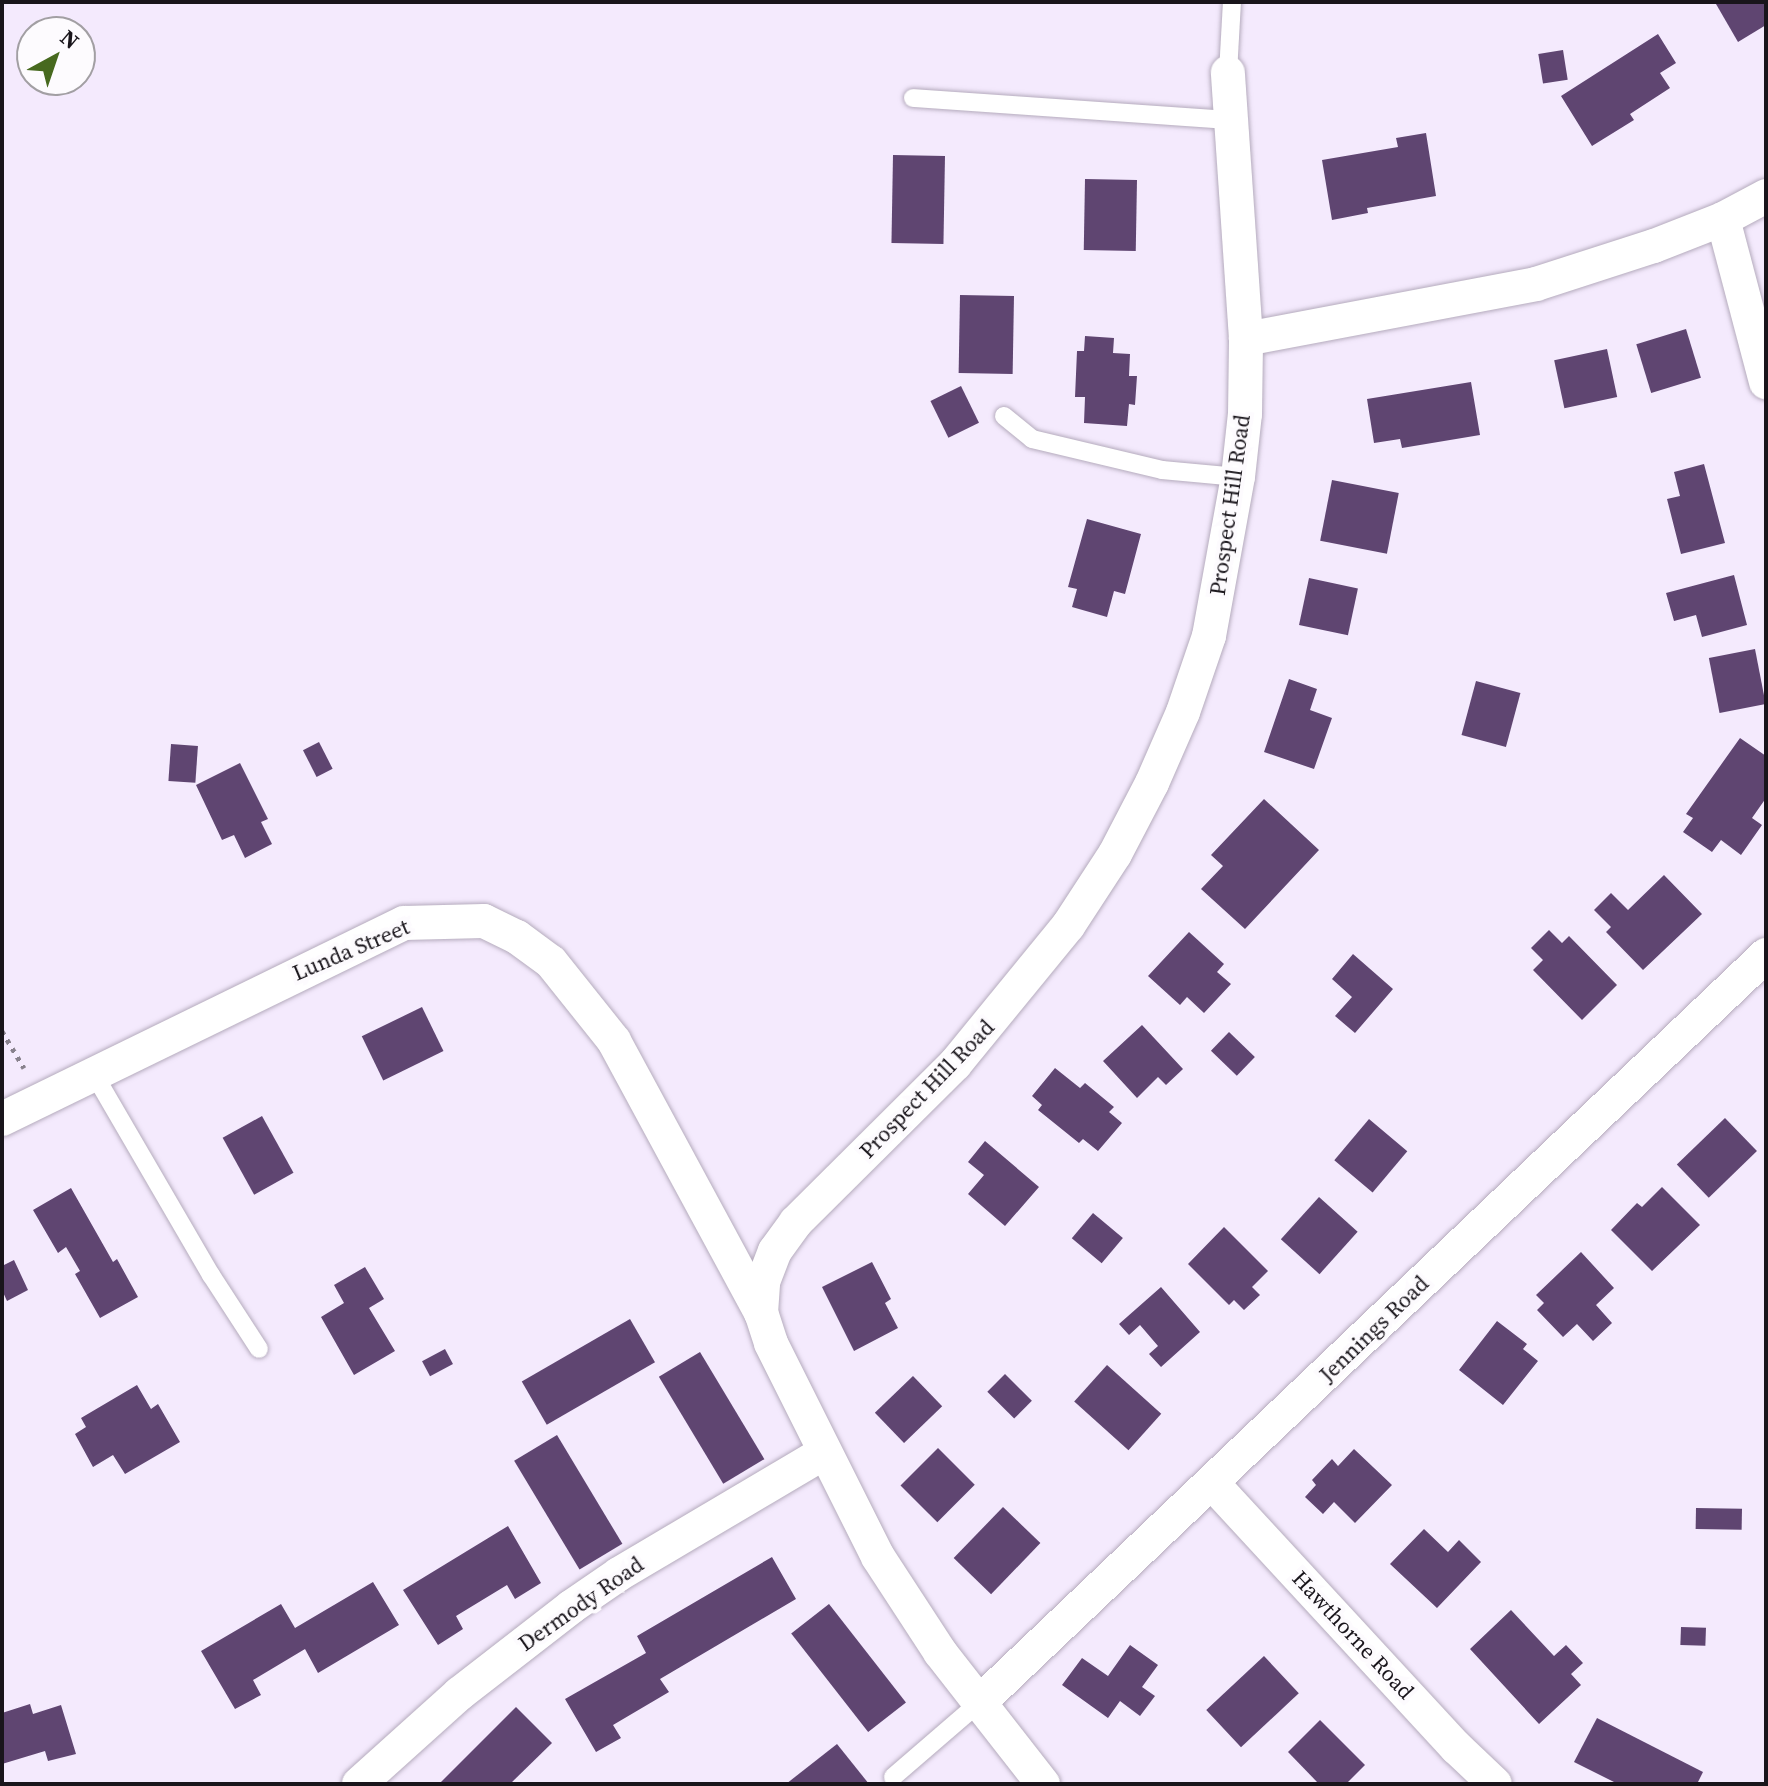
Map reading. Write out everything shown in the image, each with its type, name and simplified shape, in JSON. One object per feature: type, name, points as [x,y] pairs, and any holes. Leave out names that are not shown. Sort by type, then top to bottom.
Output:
[{"type":"street","name":"Prospect Hill Road","points":[[1043,1784],[907,1606],[771,1343],[761,1313],[763,1282],[775,1251],[796,1222],[965,1052],[1068,926],[1115,854],[1152,783],[1209,636],[1238,477],[1246,339],[1228,73]]},
{"type":"street","points":[[1246,339],[1536,284],[1639,252],[1723,219],[1766,196]]},
{"type":"street","points":[[1723,219],[1766,382]]},
{"type":"street","name":"Lunda Street","points":[[2,1119],[404,923],[446,919],[484,921],[517,937],[551,962],[606,1030],[761,1313]]},
{"type":"street","name":"Jennings Road","points":[[981,1701],[1213,1484],[1766,955]]},
{"type":"street","name":"Dermody Road","points":[[359,1784],[459,1694],[571,1607],[619,1574],[825,1452]]},
{"type":"street","name":"Hawthorne Road","points":[[1213,1484],[1457,1748],[1495,1784]]},
{"type":"lane","points":[[1228,73],[1232,2]]},
{"type":"lane","points":[[913,98],[1230,120]]},
{"type":"lane","points":[[1004,416],[1032,439],[1162,470],[1238,477]]},
{"type":"lane","points":[[94,1074],[211,1275],[259,1349]]},
{"type":"lane","points":[[893,1777],[981,1701]]},
{"type":"building","points":[[1766,2],[1766,25],[1738,42],[1716,4]]},
{"type":"building","points":[[1658,34],[1676,63],[1660,73],[1670,88],[1630,114],[1634,120],[1592,146],[1561,96]]},
{"type":"building","points":[[1563,50],[1568,80],[1543,84],[1538,54]]},
{"type":"building","points":[[1426,133],[1436,196],[1367,208],[1368,213],[1332,220],[1322,160],[1398,147],[1396,138]]},
{"type":"building","points":[[893,155],[945,156],[943,244],[891,243]]},
{"type":"building","points":[[1085,179],[1137,180],[1136,251],[1084,250]]},
{"type":"building","points":[[960,295],[1014,296],[1013,374],[959,373]]},
{"type":"building","points":[[1686,329],[1701,378],[1651,393],[1636,344]]},
{"type":"building","points":[[1085,336],[1114,338],[1113,353],[1130,354],[1129,376],[1137,376],[1135,405],[1129,404],[1127,426],[1084,423],[1085,397],[1075,397],[1077,351],[1084,351]]},
{"type":"building","points":[[1607,349],[1617,397],[1564,408],[1554,360]]},
{"type":"building","points":[[1471,382],[1480,435],[1402,448],[1400,439],[1374,443],[1367,399]]},
{"type":"building","points":[[961,386],[979,423],[948,438],[930,401]]},
{"type":"building","points":[[1704,464],[1725,543],[1681,554],[1667,499],[1680,496],[1674,472]]},
{"type":"building","points":[[1332,480],[1399,493],[1387,554],[1320,541]]},
{"type":"building","points":[[1087,519],[1141,534],[1125,594],[1114,591],[1107,617],[1072,607],[1077,589],[1068,587]]},
{"type":"building","points":[[1734,575],[1747,625],[1702,637],[1696,615],[1674,621],[1666,593]]},
{"type":"building","points":[[1309,578],[1358,588],[1348,635],[1299,625]]},
{"type":"building","points":[[1755,649],[1766,704],[1720,713],[1709,658]]},
{"type":"building","points":[[1289,679],[1317,689],[1310,710],[1332,718],[1314,769],[1264,752]]},
{"type":"building","points":[[1476,681],[1520,693],[1506,747],[1462,735]]},
{"type":"building","points":[[1740,738],[1766,756],[1766,798],[1752,818],[1762,825],[1741,855],[1721,840],[1712,852],[1683,832],[1693,818],[1686,814]]},
{"type":"building","points":[[319,742],[333,769],[317,777],[303,750]]},
{"type":"building","points":[[171,744],[198,746],[195,783],[168,781]]},
{"type":"building","points":[[240,763],[268,819],[261,822],[272,844],[245,858],[234,835],[222,840],[196,785]]},
{"type":"building","points":[[1264,799],[1319,850],[1245,929],[1201,889],[1223,866],[1211,855]]},
{"type":"building","points":[[1664,875],[1702,914],[1643,970],[1606,932],[1611,927],[1594,910],[1611,893],[1628,910]]},
{"type":"building","points":[[1549,930],[1562,943],[1569,936],[1617,985],[1582,1020],[1533,970],[1543,960],[1531,948]]},
{"type":"building","points":[[1189,932],[1224,964],[1217,972],[1231,984],[1204,1013],[1187,997],[1180,1005],[1148,976]]},
{"type":"building","points":[[1353,954],[1393,989],[1355,1033],[1335,1016],[1352,997],[1332,979]]},
{"type":"building","points":[[422,1007],[443,1051],[383,1080],[362,1036]]},
{"type":"building","points":[[1142,1025],[1183,1069],[1166,1085],[1158,1077],[1137,1098],[1103,1061]]},
{"type":"building","points":[[1229,1032],[1255,1057],[1237,1076],[1211,1051]]},
{"type":"building","points":[[1055,1068],[1080,1088],[1085,1083],[1114,1107],[1109,1112],[1122,1123],[1098,1151],[1083,1139],[1079,1143],[1038,1110],[1042,1105],[1032,1096]]},
{"type":"building","points":[[262,1116],[294,1173],[254,1195],[223,1138]]},
{"type":"building","points":[[1725,1118],[1757,1151],[1709,1198],[1677,1165]]},
{"type":"building","points":[[1369,1119],[1407,1151],[1373,1193],[1334,1160]]},
{"type":"building","points":[[985,1141],[1039,1187],[1005,1226],[968,1194],[984,1175],[968,1162]]},
{"type":"building","points":[[1662,1187],[1700,1225],[1652,1271],[1611,1230],[1637,1203],[1642,1207]]},
{"type":"building","points":[[71,1188],[113,1262],[117,1259],[138,1297],[100,1318],[75,1274],[80,1271],[66,1247],[58,1253],[33,1210]]},
{"type":"building","points":[[1319,1197],[1358,1232],[1320,1274],[1281,1239]]},
{"type":"building","points":[[1093,1213],[1123,1238],[1102,1263],[1072,1238]]},
{"type":"building","points":[[1224,1227],[1268,1271],[1252,1287],[1260,1295],[1244,1310],[1234,1300],[1229,1305],[1188,1264]]},
{"type":"building","points":[[1581,1252],[1614,1288],[1596,1305],[1612,1323],[1593,1341],[1577,1324],[1563,1337],[1537,1310],[1544,1303],[1536,1295]]},
{"type":"building","points":[[14,1260],[28,1290],[7,1301],[2,1290],[2,1266]]},
{"type":"building","points":[[872,1262],[891,1299],[885,1303],[898,1328],[854,1351],[822,1287]]},
{"type":"building","points":[[365,1267],[384,1299],[369,1308],[395,1351],[354,1375],[321,1317],[344,1303],[334,1285]]},
{"type":"building","points":[[1161,1287],[1200,1332],[1161,1367],[1149,1354],[1158,1346],[1140,1325],[1129,1335],[1119,1324]]},
{"type":"building","points":[[630,1319],[655,1362],[547,1425],[522,1382]]},
{"type":"building","points":[[1497,1321],[1527,1344],[1523,1349],[1538,1361],[1503,1405],[1459,1370]]},
{"type":"building","points":[[445,1349],[453,1364],[430,1376],[422,1361]]},
{"type":"building","points":[[700,1352],[764,1459],[723,1484],[659,1377]]},
{"type":"building","points":[[1107,1365],[1161,1414],[1128,1450],[1074,1401]]},
{"type":"building","points":[[1005,1374],[1032,1401],[1014,1419],[987,1392]]},
{"type":"building","points":[[913,1376],[942,1406],[904,1443],[875,1413]]},
{"type":"building","points":[[137,1385],[151,1409],[158,1404],[180,1442],[125,1474],[113,1455],[93,1467],[75,1434],[86,1427],[81,1418]]},
{"type":"building","points":[[557,1435],[622,1544],[580,1570],[514,1461]]},
{"type":"building","points":[[938,1448],[975,1485],[937,1522],[901,1485]]},
{"type":"building","points":[[1354,1449],[1392,1485],[1355,1523],[1334,1502],[1323,1514],[1305,1497],[1316,1485],[1312,1480],[1332,1459],[1338,1466]]},
{"type":"building","points":[[1003,1507],[1040,1543],[991,1594],[954,1558]]},
{"type":"building","points":[[1696,1508],[1742,1509],[1742,1530],[1696,1529]]},
{"type":"building","points":[[508,1526],[541,1583],[515,1599],[507,1585],[456,1616],[463,1629],[438,1645],[403,1590]]},
{"type":"building","points":[[1424,1529],[1448,1552],[1459,1540],[1481,1562],[1437,1608],[1390,1564]]},
{"type":"building","points":[[772,1557],[796,1599],[660,1679],[669,1692],[613,1725],[621,1738],[596,1752],[565,1699],[646,1653],[637,1636]]},
{"type":"building","points":[[373,1582],[399,1625],[318,1673],[305,1649],[253,1680],[261,1695],[235,1709],[201,1651],[281,1604],[295,1628]]},
{"type":"building","points":[[829,1604],[906,1703],[868,1732],[791,1634]]},
{"type":"building","points":[[1511,1610],[1554,1656],[1566,1645],[1583,1663],[1571,1674],[1581,1685],[1539,1724],[1470,1649]]},
{"type":"building","points":[[1681,1627],[1706,1628],[1705,1646],[1680,1645]]},
{"type":"building","points":[[1130,1645],[1158,1665],[1142,1687],[1155,1696],[1140,1716],[1120,1701],[1108,1718],[1062,1685],[1082,1658],[1108,1676]]},
{"type":"building","points":[[1264,1656],[1299,1693],[1241,1747],[1206,1710]]},
{"type":"building","points":[[30,1704],[33,1714],[61,1705],[76,1754],[48,1761],[45,1751],[2,1764],[2,1713]]},
{"type":"building","points":[[516,1707],[552,1743],[510,1784],[439,1784]]},
{"type":"building","points":[[1597,1718],[1703,1772],[1697,1784],[1618,1784],[1574,1762]]},
{"type":"building","points":[[1320,1720],[1365,1765],[1346,1784],[1319,1784],[1288,1752]]},
{"type":"building","points":[[837,1744],[869,1784],[786,1784]]}]
